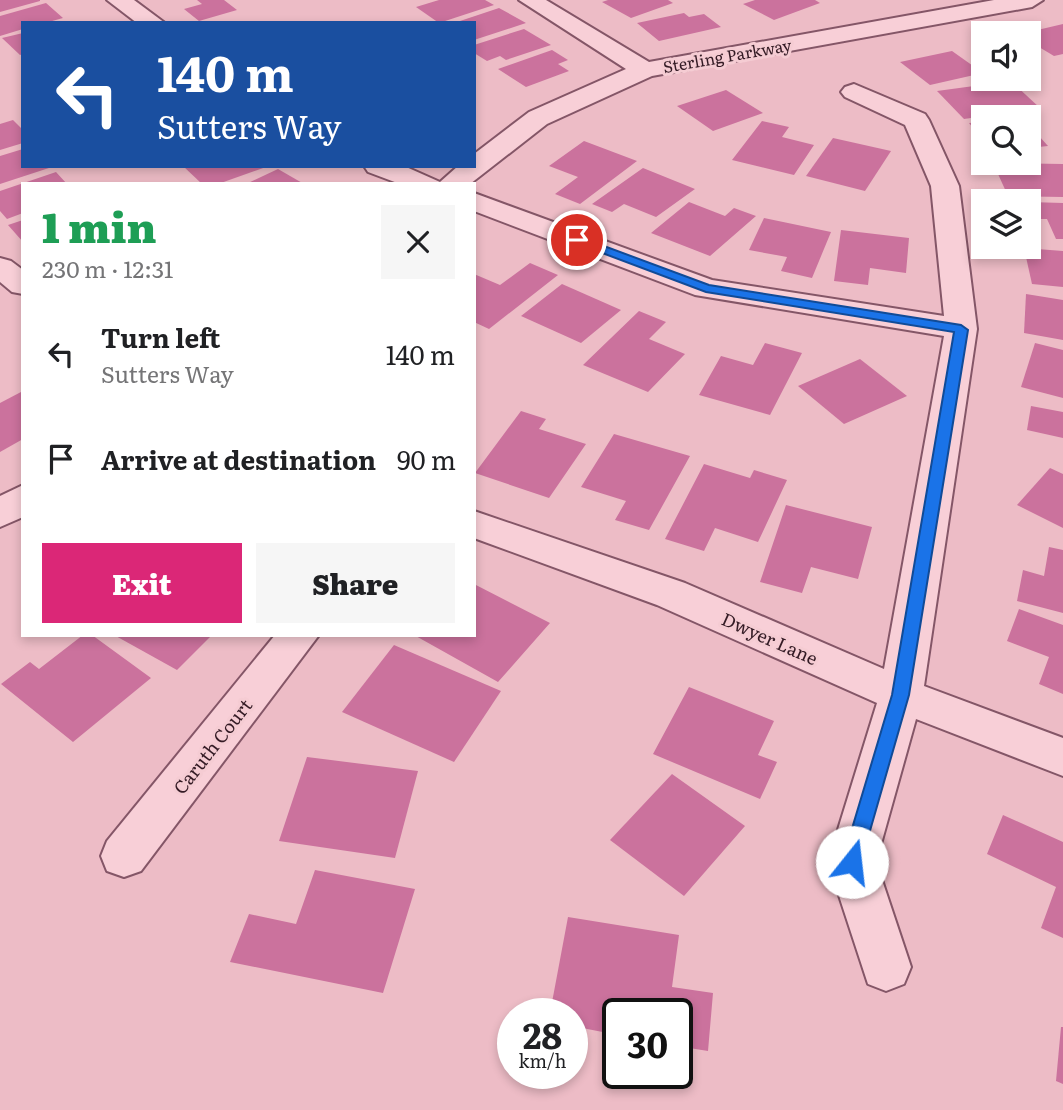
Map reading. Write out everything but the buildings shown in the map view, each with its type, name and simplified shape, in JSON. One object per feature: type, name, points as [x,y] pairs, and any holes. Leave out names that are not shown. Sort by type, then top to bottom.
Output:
[{"type":"street","points":[[118,0],[150,21]]},
{"type":"street","points":[[530,0],[645,70]]},
{"type":"street","name":"Sterling Parkway","points":[[476,166],[538,118],[645,70],[1032,0]]},
{"type":"street","points":[[855,92],[916,120],[945,186],[961,330],[901,695],[852,862],[886,967]]},
{"type":"street","points":[[383,168],[422,182]]},
{"type":"street","name":"Sterling Parkway","points":[[455,182],[473,168]]},
{"type":"street","points":[[476,202],[706,288],[961,330]]},
{"type":"street","points":[[0,267],[21,283]]},
{"type":"street","points":[[0,514],[21,499]]},
{"type":"street","name":"Dwyer Lane","points":[[476,525],[671,594],[901,695],[1063,757]]},
{"type":"street","name":"Caruth Court","points":[[124,856],[297,637]]},
{"type":"route","points":[[577,240],[706,288],[961,330],[901,695],[852,862]]}]
